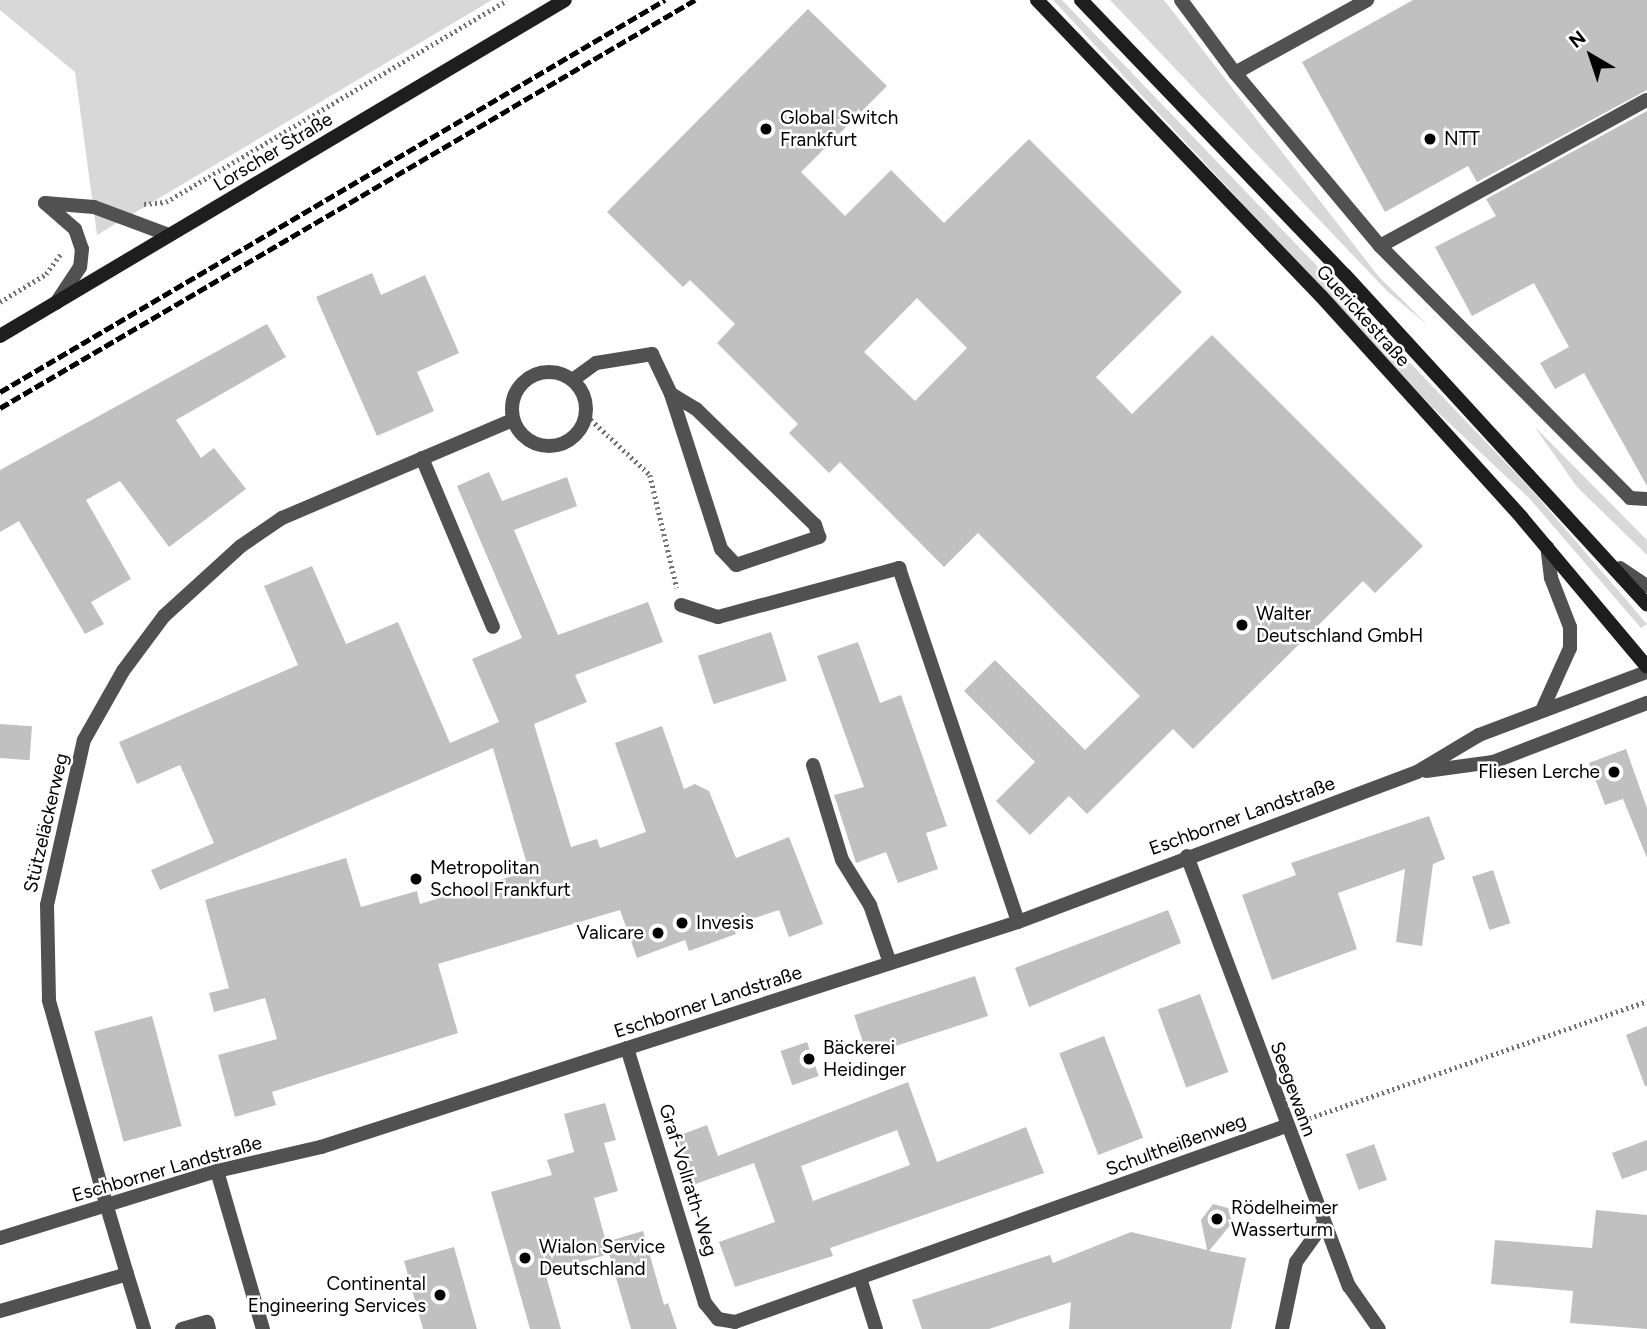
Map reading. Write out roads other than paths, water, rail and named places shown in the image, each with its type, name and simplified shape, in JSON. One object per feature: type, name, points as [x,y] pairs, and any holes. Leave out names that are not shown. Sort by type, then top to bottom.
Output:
[{"type":"main road","name":"Lorscher Straße","points":[[0,336],[565,0]]},
{"type":"main road","name":"Guerickestraße","points":[[1037,0],[1321,296],[1547,547],[1647,670]]},
{"type":"main road","name":"Guerickestraße","points":[[1081,0],[1620,568],[1647,604]]},
{"type":"street","points":[[1181,0],[1235,73],[1380,246],[1630,498],[1647,499]]},
{"type":"street","points":[[1235,73],[1367,0]]},
{"type":"street","points":[[1380,246],[1647,100]]},
{"type":"street","points":[[56,303],[80,267],[82,249],[78,234],[45,203],[93,207],[169,235]]},
{"type":"street","points":[[573,379],[596,363],[646,351],[671,394],[729,560],[744,566],[820,537],[815,525],[706,419],[671,394]]},
{"type":"street","points":[[553,370],[573,379],[586,397],[587,416],[578,435],[559,446],[543,447],[521,435],[513,420],[511,404],[521,383],[534,374],[553,370]]},
{"type":"street","name":"Stützeläckerweg","points":[[144,1329],[48,1000],[47,905],[85,740],[124,671],[202,578],[282,518],[513,420]]},
{"type":"street","points":[[422,458],[494,627]]},
{"type":"street","points":[[1543,708],[1570,648],[1570,626],[1551,578],[1547,547]]},
{"type":"street","points":[[681,605],[718,617],[898,568],[1018,922]]},
{"type":"street","points":[[1620,568],[1647,586]]},
{"type":"street","name":"Eschborner Landstraße","points":[[0,1238],[217,1171],[321,1147],[1018,922],[1187,856],[1417,772],[1479,735],[1647,670]]},
{"type":"street","name":"Eschborner Landstraße","points":[[1417,772],[1493,762],[1647,703]]},
{"type":"street","points":[[813,765],[842,860],[870,905],[890,963]]},
{"type":"street","name":"Seegewann","points":[[1187,856],[1286,1126],[1349,1286],[1379,1329]]},
{"type":"street","name":"Graf-Vollrath-Weg","points":[[627,1048],[705,1303],[718,1319]]},
{"type":"street","name":"Schultheißenweg","points":[[718,1319],[738,1325],[860,1278],[1286,1126]]},
{"type":"street","points":[[217,1171],[263,1329]]},
{"type":"street","points":[[1282,1329],[1296,1262],[1324,1223]]},
{"type":"street","points":[[0,1311],[127,1274]]},
{"type":"street","points":[[860,1278],[876,1329]]},
{"type":"street","points":[[182,1329],[207,1322],[209,1329]]},
{"type":"railway","points":[[0,392],[665,0]]},
{"type":"railway","points":[[0,408],[695,0]]},
{"type":"place","name":"Global Switch Frankfurt","points":[[766,129]]},
{"type":"place","name":"NTT","points":[[1430,139]]},
{"type":"place","name":"Walter Deutschland GmbH","points":[[1242,625]]},
{"type":"place","name":"Fliesen Lerche","points":[[1614,772]]},
{"type":"place","name":"Metropolitan School Frankfurt","points":[[416,879]]},
{"type":"place","name":"Invesis","points":[[682,923]]},
{"type":"place","name":"Valicare","points":[[658,933]]},
{"type":"place","name":"Bäckerei Heidinger","points":[[809,1059]]},
{"type":"place","name":"Rödelheimer Wasserturm","points":[[1217,1219]]},
{"type":"place","name":"Wialon Service Deutschland","points":[[525,1258]]},
{"type":"place","name":"Continental Engineering Services","points":[[440,1295]]}]
